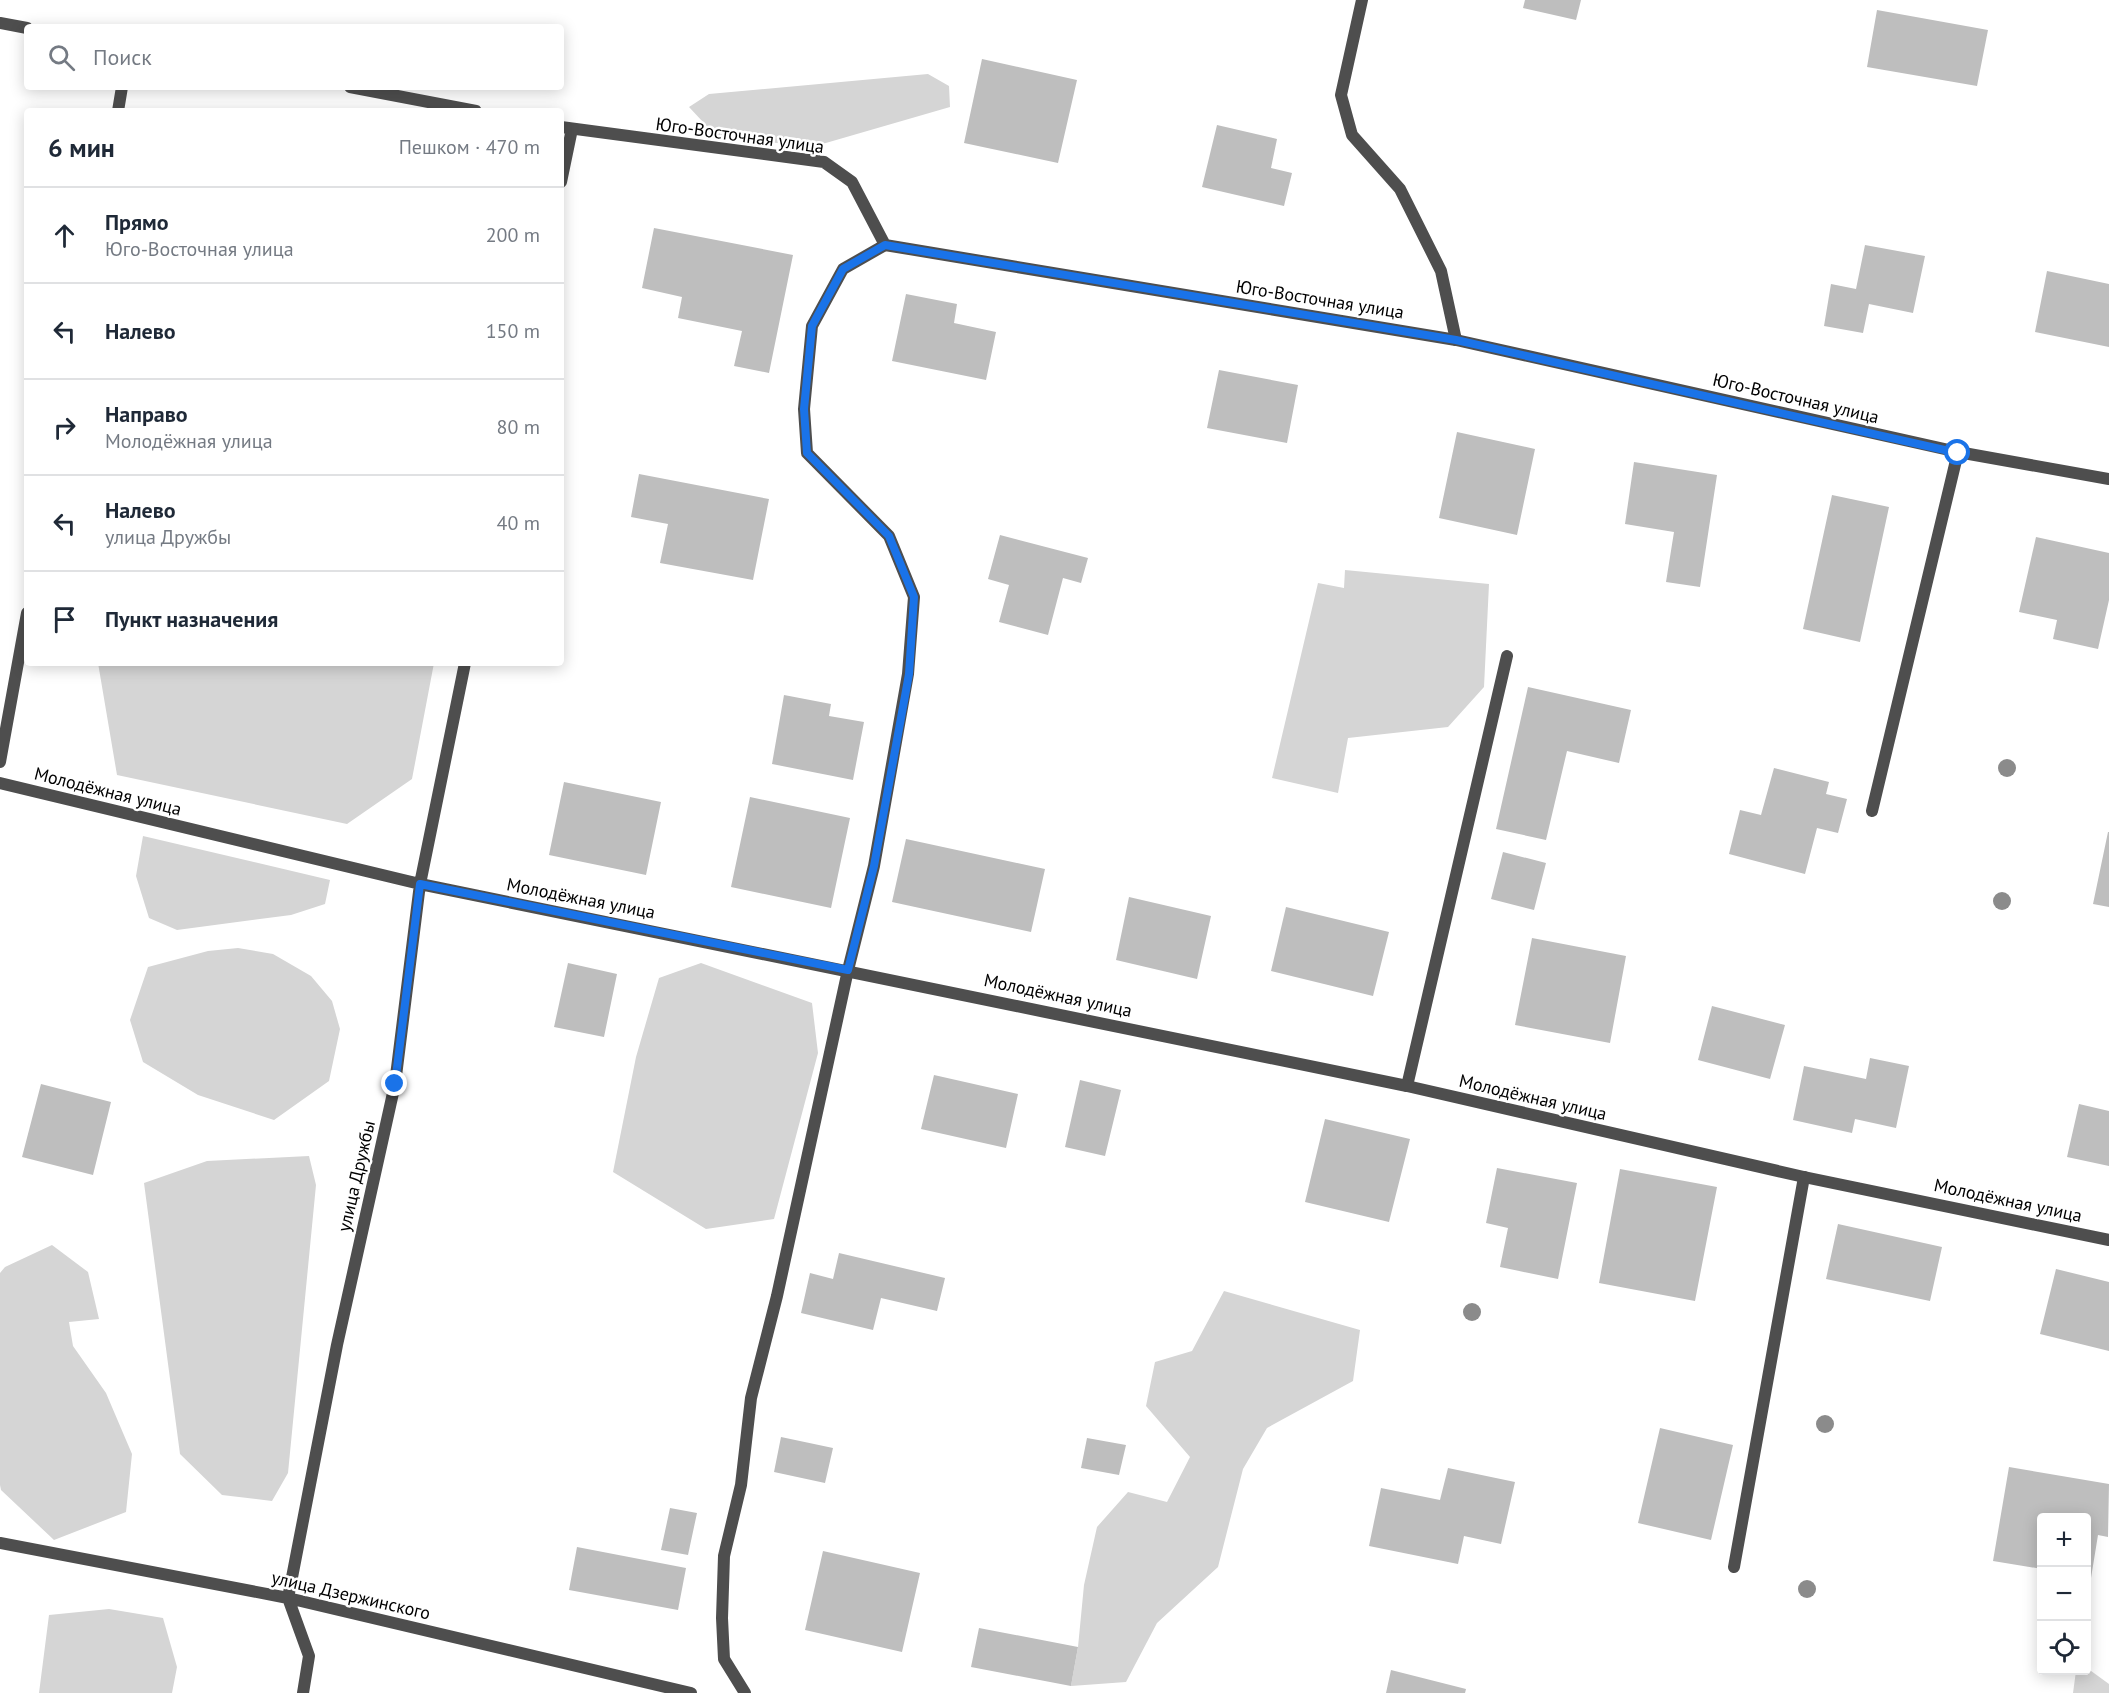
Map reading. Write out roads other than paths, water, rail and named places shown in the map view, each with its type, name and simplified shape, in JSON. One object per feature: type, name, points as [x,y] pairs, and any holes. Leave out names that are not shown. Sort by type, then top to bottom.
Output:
[{"type":"street","points":[[1362,0],[1341,95],[1352,135],[1400,189],[1441,271],[1456,340]]},
{"type":"street","points":[[0,23],[24,27]]},
{"type":"street","points":[[118,108],[122,90]]},
{"type":"street","points":[[366,90],[460,108]]},
{"type":"street","points":[[564,150],[566,128]]},
{"type":"street","name":"Юго-Восточная улица","points":[[566,128],[824,162],[852,182],[885,245],[1456,340],[1958,453],[2109,479]]},
{"type":"street","points":[[745,1693],[724,1659],[722,1618],[724,1556],[741,1485],[751,1398],[780,1285],[848,970],[874,866],[909,674],[914,597],[889,536],[807,453],[804,409],[812,326],[843,269],[885,245]]},
{"type":"street","points":[[1872,811],[1958,453]]},
{"type":"street","points":[[0,762],[24,630]]},
{"type":"street","points":[[1407,1086],[1507,656]]},
{"type":"street","name":"улица Дружбы","points":[[288,1598],[337,1346],[395,1084],[420,884],[464,666]]},
{"type":"street","name":"Молодёжная улица","points":[[0,783],[420,884],[1407,1086],[1804,1177],[2109,1240]]},
{"type":"street","points":[[1734,1567],[1804,1177]]},
{"type":"street","name":"улица Дзержинского","points":[[0,1543],[288,1598],[691,1693]]},
{"type":"street","points":[[288,1598],[309,1656],[303,1693]]}]
